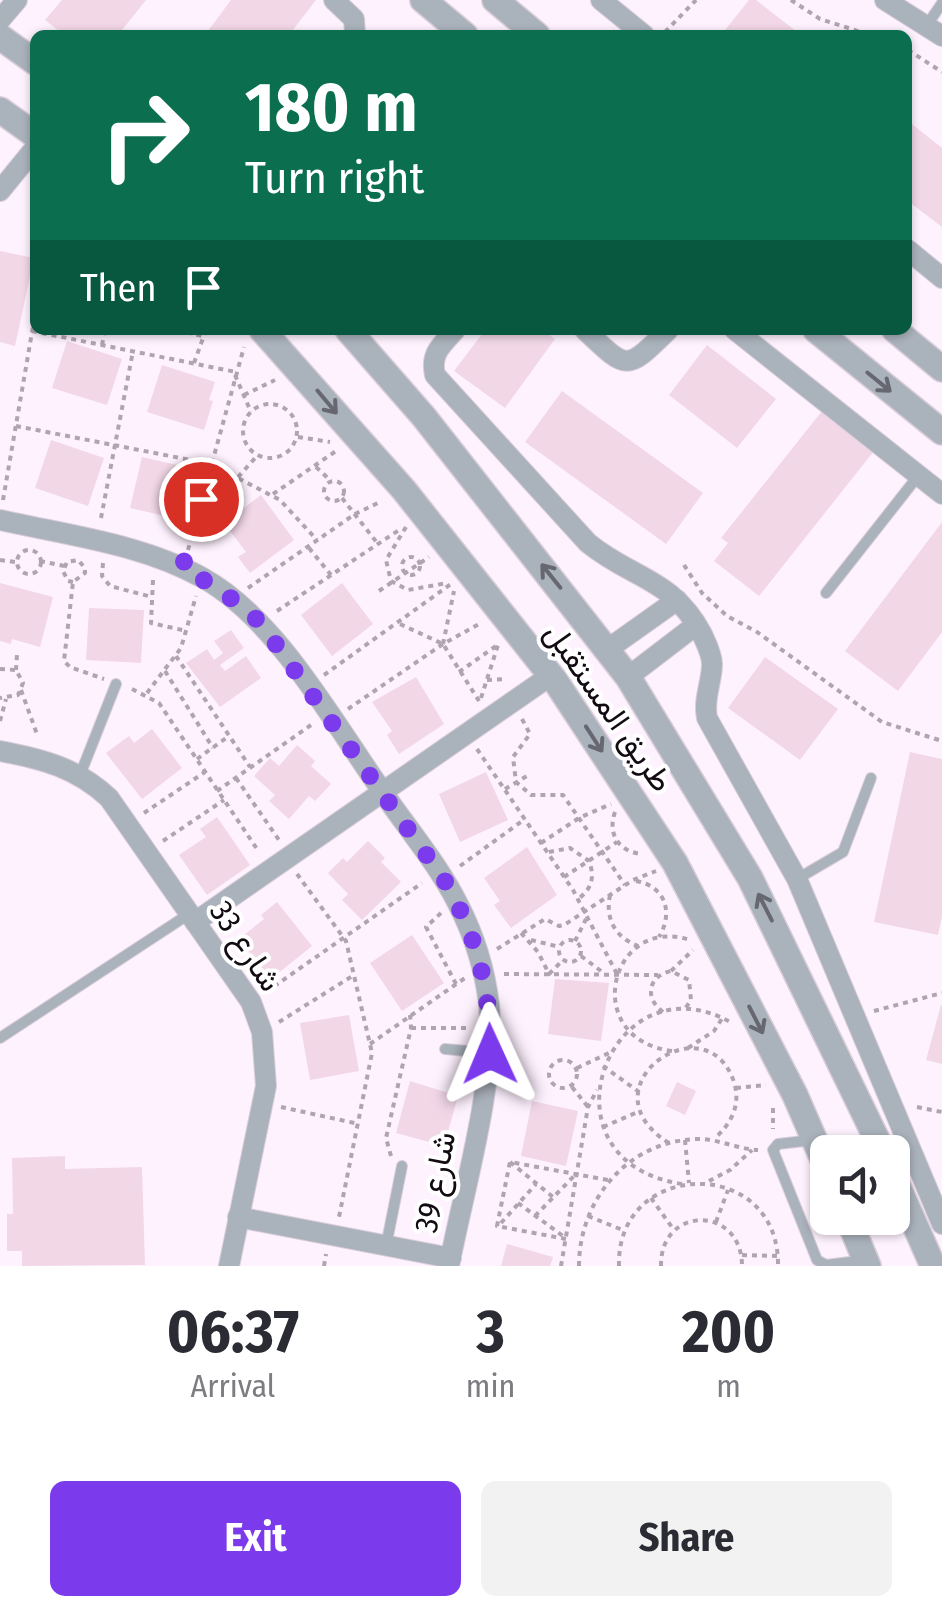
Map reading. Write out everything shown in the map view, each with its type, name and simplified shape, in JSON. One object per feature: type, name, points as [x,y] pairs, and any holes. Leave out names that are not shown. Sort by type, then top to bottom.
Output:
[{"type":"street","points":[[0,20],[17,0]]},
{"type":"street","points":[[334,0],[354,19],[354,30]]},
{"type":"street","points":[[423,0],[458,30]]},
{"type":"street","points":[[495,0],[532,30]]},
{"type":"street","points":[[601,0],[638,30]]},
{"type":"street","points":[[884,0],[934,31]]},
{"type":"street","points":[[0,37],[30,58]]},
{"type":"street","points":[[0,110],[30,131]]},
{"type":"street","points":[[0,191],[30,154]]},
{"type":"street","points":[[912,253],[942,278]]},
{"type":"street","name":"طريق المستقبل","points":[[352,335],[424,417],[628,677],[759,895],[875,1135]]},
{"type":"street","points":[[451,335],[435,352],[435,375],[588,543],[661,586],[696,624],[712,662],[707,718],[797,879],[942,1224]]},
{"type":"street","points":[[589,335],[614,358],[630,362],[663,335]]},
{"type":"street","points":[[741,335],[942,494]]},
{"type":"street","points":[[822,335],[942,432]]},
{"type":"street","points":[[901,335],[942,369]]},
{"type":"street","name":"طريق المستقبل","points":[[254,337],[299,369],[404,490],[501,612],[510,642],[556,682],[675,863],[812,1135]]},
{"type":"street","name":"شارع 39","points":[[0,520],[155,557],[233,598],[260,622],[308,686],[457,901],[482,966],[490,1054],[450,1262]]},
{"type":"street","points":[[608,648],[677,600]]},
{"type":"street","points":[[628,677],[696,624]]},
{"type":"street","points":[[192,918],[282,862],[547,678],[556,682]]},
{"type":"street","name":"شارع 33","points":[[0,751],[46,760],[80,775],[109,798],[252,1002],[262,1032],[267,1068],[264,1104],[229,1266]]},
{"type":"street","points":[[910,1213],[933,1266]]},
{"type":"street","points":[[238,1217],[450,1262]]},
{"type":"street","points":[[855,1235],[867,1263]]},
{"type":"lane","points":[[934,31],[942,3]]},
{"type":"lane","points":[[826,594],[918,476]]},
{"type":"lane","points":[[80,775],[116,684]]},
{"type":"lane","points":[[797,879],[843,852],[870,778]]},
{"type":"lane","points":[[0,1038],[192,918]]},
{"type":"lane","points":[[445,1048],[490,1054]]},
{"type":"lane","points":[[810,1141],[774,1147],[818,1260],[826,1265],[867,1263]]},
{"type":"lane","points":[[386,1246],[402,1166]]},
{"type":"path","points":[[667,30],[696,0]]},
{"type":"path","points":[[791,0],[820,19],[854,30]]},
{"type":"path","points":[[912,53],[942,72]]},
{"type":"path","points":[[0,520],[31,335]]},
{"type":"path","points":[[51,335],[236,373]]},
{"type":"path","points":[[102,345],[104,335]]},
{"type":"path","points":[[194,363],[203,337],[196,335]]},
{"type":"path","points":[[146,694],[176,656],[187,632],[191,573],[211,464],[236,373],[254,337]]},
{"type":"path","points":[[133,351],[100,542],[102,576],[110,586],[152,596]]},
{"type":"path","points":[[244,395],[299,369]]},
{"type":"path","points":[[236,373],[250,412]]},
{"type":"path","points":[[279,404],[294,417],[298,437],[286,454],[277,458],[257,456],[244,440],[245,420],[259,406],[279,404]]},
{"type":"path","points":[[16,426],[211,464],[273,494],[317,540]]},
{"type":"path","points":[[273,494],[345,444],[298,437]]},
{"type":"path","points":[[238,477],[257,456]]},
{"type":"path","points":[[315,466],[331,481]]},
{"type":"path","points":[[336,480],[344,488],[342,498],[332,502],[324,495],[326,484],[336,480]]},
{"type":"path","points":[[233,598],[355,514],[404,490]]},
{"type":"path","points":[[342,498],[378,544]]},
{"type":"path","points":[[260,622],[408,524],[386,560],[392,582],[408,590],[456,580]]},
{"type":"path","points":[[308,546],[331,575]]},
{"type":"path","points":[[379,590],[419,562],[451,548]]},
{"type":"path","points":[[17,562],[21,554],[30,550],[40,561],[64,566]]},
{"type":"path","points":[[155,557],[151,622],[187,632]]},
{"type":"path","points":[[0,560],[17,562]]},
{"type":"path","points":[[78,560],[85,568],[83,578],[73,582],[64,576],[64,566],[78,560]]},
{"type":"path","points":[[17,562],[22,572],[32,573],[40,561]]},
{"type":"path","points":[[684,566],[702,594],[727,616],[757,632],[882,722],[942,741]]},
{"type":"path","points":[[308,686],[456,580]]},
{"type":"path","points":[[443,644],[456,580]]},
{"type":"path","points":[[73,582],[64,661],[70,667],[146,694],[159,703],[224,800],[344,937],[372,1063],[335,1236]]},
{"type":"path","points":[[217,790],[443,644],[501,612]]},
{"type":"path","points":[[397,622],[443,644],[480,702],[510,642]]},
{"type":"path","points":[[459,672],[510,642]]},
{"type":"path","points":[[18,654],[16,670],[21,690],[46,760]]},
{"type":"path","points":[[176,656],[250,768]]},
{"type":"path","points":[[0,669],[16,670]]},
{"type":"path","points":[[164,670],[214,748]]},
{"type":"path","points":[[0,721],[3,699],[12,698],[21,690]]},
{"type":"path","points":[[511,703],[530,731],[513,757],[516,782],[531,795],[563,795],[625,885]]},
{"type":"path","points":[[467,734],[564,877],[617,974]]},
{"type":"path","points":[[196,760],[229,736]]},
{"type":"path","points":[[128,824],[205,772]]},
{"type":"path","points":[[505,790],[527,776]]},
{"type":"path","points":[[236,778],[282,862]]},
{"type":"path","points":[[541,843],[580,818],[631,796]]},
{"type":"path","points":[[147,853],[224,800]]},
{"type":"path","points":[[252,1002],[525,819]]},
{"type":"path","points":[[564,877],[617,842]]},
{"type":"path","points":[[548,853],[570,848],[588,860],[592,869],[590,886],[578,900]]},
{"type":"path","points":[[370,1044],[545,919],[559,926],[586,913],[633,880],[675,863]]},
{"type":"path","points":[[633,880],[651,885],[664,900],[668,919],[660,937]]},
{"type":"path","points":[[610,894],[611,922],[622,938],[638,946]]},
{"type":"path","points":[[456,984],[426,927],[457,901]]},
{"type":"path","points":[[575,941],[586,913]]},
{"type":"path","points":[[522,934],[549,974]]},
{"type":"path","points":[[482,966],[549,974],[617,974],[658,975],[672,971],[698,942],[679,936],[660,937],[638,946],[625,958],[617,974],[617,1014],[628,1031],[640,1042],[672,1051]]},
{"type":"path","points":[[528,940],[560,947]]},
{"type":"path","points":[[560,947],[564,942],[575,941]]},
{"type":"path","points":[[563,960],[573,962],[580,956],[582,950],[575,941]]},
{"type":"path","points":[[560,947],[563,960]]},
{"type":"path","points":[[580,956],[605,974]]},
{"type":"path","points":[[549,974],[563,960]]},
{"type":"path","points":[[672,971],[689,980],[691,1000],[685,1009]]},
{"type":"path","points":[[262,1032],[354,975]]},
{"type":"path","points":[[658,975],[650,995],[654,1006],[663,1012]]},
{"type":"path","points":[[855,1016],[942,993]]},
{"type":"path","points":[[561,1266],[588,1107],[610,1053],[628,1031],[663,1012],[685,1009],[735,1024]]},
{"type":"path","points":[[402,1166],[388,1153],[386,1138],[411,1028],[410,1015]]},
{"type":"path","points":[[669,1143],[656,1135],[640,1111],[638,1092],[649,1066],[672,1051],[702,1041],[722,1018]]},
{"type":"path","points":[[411,1028],[490,1028]]},
{"type":"path","points":[[688,1048],[705,1051],[720,1060],[736,1088],[733,1117],[713,1140]]},
{"type":"path","points":[[576,1068],[610,1053]]},
{"type":"path","points":[[567,1060],[576,1068],[578,1075],[571,1086],[553,1085],[549,1079],[554,1062],[567,1060]]},
{"type":"path","points":[[603,1066],[638,1092]]},
{"type":"path","points":[[571,1086],[588,1107]]},
{"type":"path","points":[[598,1086],[603,1127],[628,1163],[662,1181],[729,1188],[763,1215],[776,1241],[778,1266]]},
{"type":"path","points":[[773,1100],[774,1147]]},
{"type":"path","points":[[264,1104],[359,1124]]},
{"type":"path","points":[[603,1127],[640,1111]]},
{"type":"path","points":[[685,1140],[685,1183]]},
{"type":"path","points":[[580,1266],[580,1246],[588,1216],[609,1180],[628,1163],[669,1143],[685,1140],[713,1140],[752,1150],[730,1170],[704,1183]]},
{"type":"path","points":[[510,1162],[609,1180]]},
{"type":"path","points":[[510,1162],[553,1198]]},
{"type":"path","points":[[497,1226],[510,1162]]},
{"type":"path","points":[[535,1216],[576,1174]]},
{"type":"path","points":[[619,1266],[625,1232],[640,1208],[685,1183]]},
{"type":"path","points":[[497,1226],[536,1184]]},
{"type":"path","points":[[716,1222],[729,1188]]},
{"type":"path","points":[[652,1198],[674,1230]]},
{"type":"path","points":[[518,1203],[566,1239]]},
{"type":"path","points":[[588,1216],[625,1232]]},
{"type":"path","points":[[660,1266],[662,1247],[674,1230],[694,1221],[716,1222],[733,1235],[742,1266]]},
{"type":"path","points":[[497,1226],[566,1239]]},
{"type":"path","points":[[742,1256],[778,1256]]},
{"type":"building","points":[[62,0],[146,0],[122,30],[58,30],[45,20]]},
{"type":"building","points":[[231,0],[316,0],[293,30],[209,30]]},
{"type":"building","points":[[749,0],[756,0],[795,30],[725,30]]},
{"type":"building","points":[[912,124],[942,148],[942,227],[912,204]]},
{"type":"building","points":[[0,251],[30,257],[30,277],[15,346],[0,342]]},
{"type":"building","points":[[481,335],[549,335],[555,339],[505,408],[454,371]]},
{"type":"building","points":[[67,341],[122,359],[107,405],[52,388]]},
{"type":"building","points":[[707,345],[776,399],[737,448],[669,395]]},
{"type":"building","points":[[162,365],[215,382],[204,430],[147,412]]},
{"type":"building","points":[[562,391],[703,493],[666,544],[525,442]]},
{"type":"building","points":[[822,411],[874,451],[759,596],[714,561],[728,543],[721,538]]},
{"type":"building","points":[[51,440],[104,458],[88,506],[35,488]]},
{"type":"building","points":[[142,457],[199,470],[187,521],[130,508]]},
{"type":"building","points":[[261,495],[294,540],[250,573],[238,557],[246,552],[224,523]]},
{"type":"building","points":[[942,522],[942,632],[898,691],[845,651]]},
{"type":"building","points":[[0,583],[53,597],[40,647],[12,639],[11,644],[0,641]]},
{"type":"building","points":[[342,583],[373,624],[332,656],[301,615]]},
{"type":"building","points":[[89,608],[144,610],[141,663],[86,660]]},
{"type":"building","points":[[231,630],[244,648],[220,665],[225,671],[246,656],[261,678],[220,707],[186,663],[207,649],[214,660],[223,653],[214,641]]},
{"type":"building","points":[[765,657],[838,709],[800,760],[728,708]]},
{"type":"building","points":[[416,677],[444,724],[399,754],[387,735],[392,731],[372,702]]},
{"type":"building","points":[[152,729],[182,768],[142,799],[106,753],[129,736],[134,743]]},
{"type":"building","points":[[297,745],[315,761],[311,766],[331,784],[315,801],[309,796],[289,819],[269,801],[275,795],[254,776],[270,758],[279,766]]},
{"type":"building","points":[[910,752],[942,759],[942,916],[938,935],[874,922]]},
{"type":"building","points":[[486,772],[508,820],[460,842],[439,794]]},
{"type":"building","points":[[217,817],[250,865],[207,895],[179,855],[206,837],[200,829]]},
{"type":"building","points":[[368,841],[385,858],[381,862],[401,882],[362,920],[342,900],[348,894],[328,873],[343,858],[347,862]]},
{"type":"building","points":[[527,847],[557,895],[511,928],[494,905],[500,901],[484,878]]},
{"type":"building","points":[[277,902],[312,946],[271,979],[239,939],[264,919],[261,915]]},
{"type":"building","points":[[412,935],[444,983],[402,1011],[370,963]]},
{"type":"building","points":[[555,979],[609,983],[601,1041],[548,1034]]},
{"type":"building","points":[[942,1005],[942,1064],[926,1060]]},
{"type":"building","points":[[349,1015],[359,1071],[310,1080],[300,1023]]},
{"type":"building","points":[[410,1081],[458,1096],[444,1146],[396,1133]]},
{"type":"building","points":[[677,1082],[696,1091],[685,1115],[666,1106]]},
{"type":"building","points":[[532,1101],[578,1111],[566,1166],[521,1156]]},
{"type":"building","points":[[65,1156],[65,1169],[142,1167],[145,1265],[22,1266],[22,1251],[7,1251],[7,1214],[13,1214],[12,1158]]},
{"type":"building","points":[[507,1244],[553,1257],[550,1266],[501,1266]]},
{"type":"route","points":[[201,499],[182,569],[217,587],[260,622],[443,878],[457,901],[480,959],[488,1001],[490,1054]]}]
